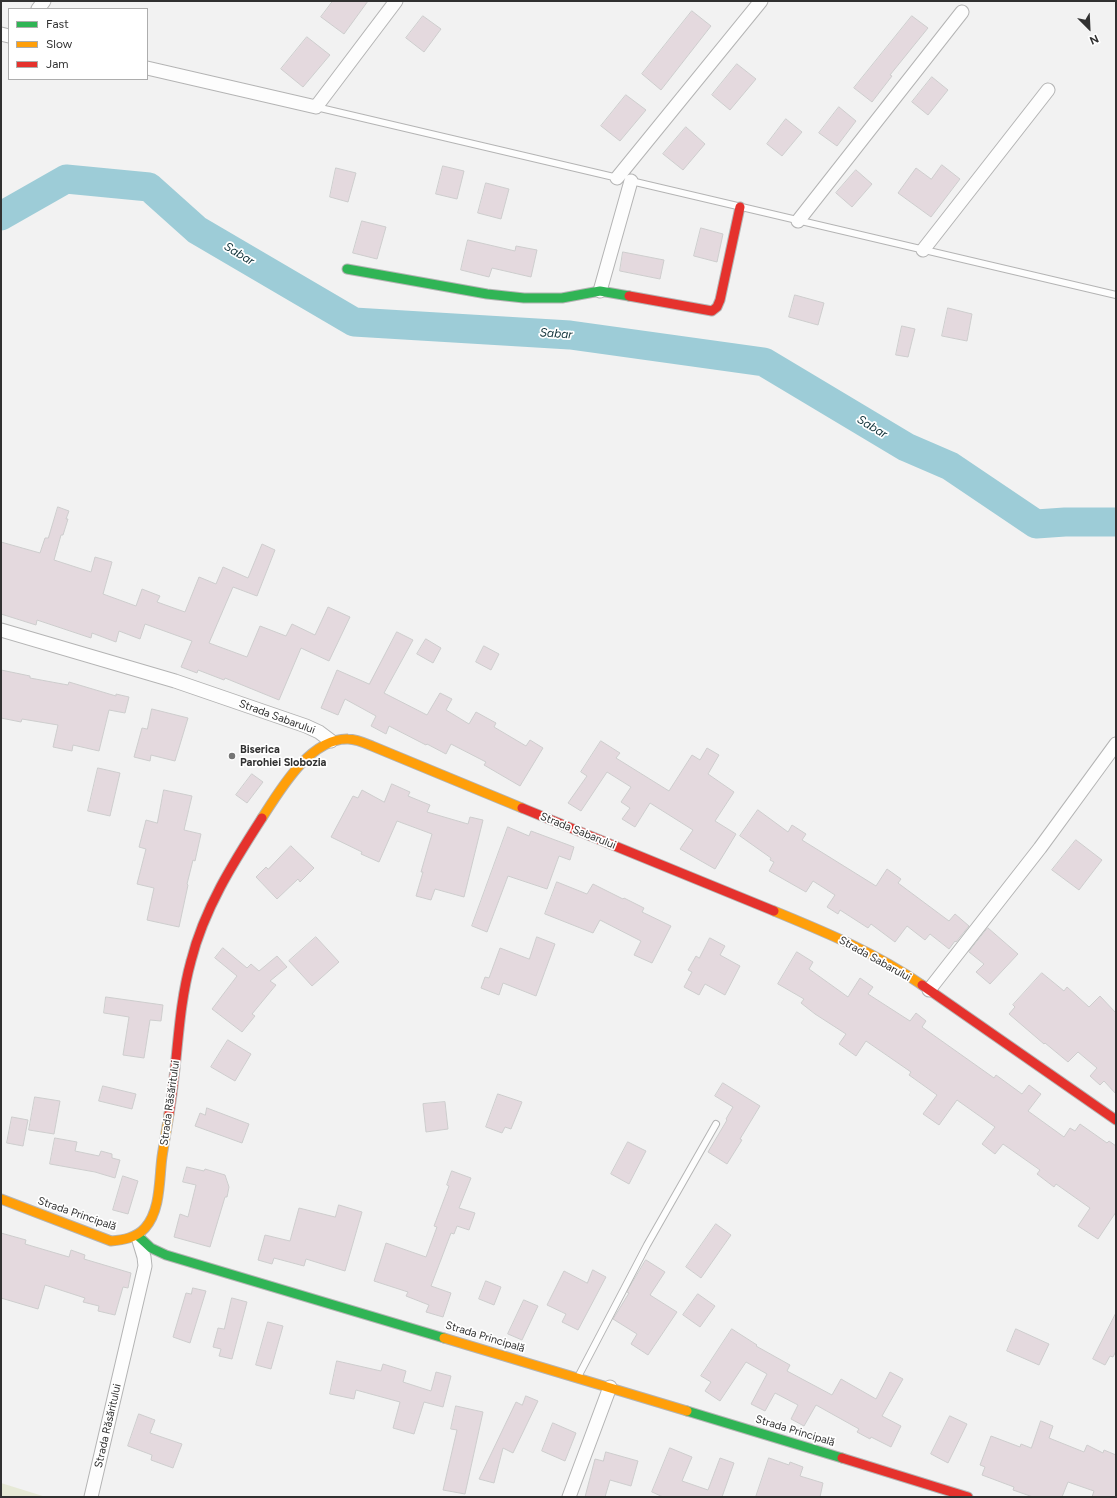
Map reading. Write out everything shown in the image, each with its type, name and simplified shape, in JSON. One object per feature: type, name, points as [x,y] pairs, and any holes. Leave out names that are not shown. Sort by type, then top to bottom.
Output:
[{"type":"main road","points":[[347,269],[508,298],[544,300],[586,295],[600,291],[712,311],[717,307],[720,300],[740,207]]},
{"type":"main road","name":"Strada Sabarului","points":[[331,741],[348,739],[372,746],[839,938],[874,956],[929,990],[1116,1120]]},
{"type":"main road","name":"Strada Răsăritului","points":[[137,1236],[147,1227],[155,1207],[174,1086],[185,987],[194,950],[204,922],[229,868],[286,783],[310,754],[331,741]]},
{"type":"main road","name":"Strada Principală","points":[[1,1199],[111,1241],[125,1240],[137,1236],[152,1248],[166,1255],[610,1387],[968,1497]]},
{"type":"street","points":[[148,68],[316,107],[396,1]]},
{"type":"street","points":[[618,178],[761,1]]},
{"type":"street","points":[[798,220],[962,12]]},
{"type":"street","points":[[923,250],[1048,90]]},
{"type":"street","points":[[600,291],[631,181]]},
{"type":"street","name":"Strada Sabarului","points":[[1,630],[175,681],[306,726],[319,732],[331,741]]},
{"type":"street","points":[[929,990],[1040,848],[1116,744]]},
{"type":"street","name":"Strada Răsăritului","points":[[91,1497],[145,1266],[144,1257],[137,1236]]},
{"type":"street","points":[[569,1497],[610,1387]]},
{"type":"lane","points":[[316,107],[1116,295]]},
{"type":"lane","points":[[578,1378],[647,1245],[716,1124]]},
{"type":"green space","points":[[1,1483],[46,1497],[1,1497]]},
{"type":"building","points":[[333,1],[368,1],[344,34],[321,17]]},
{"type":"building","points":[[692,11],[711,26],[661,90],[642,74]]},
{"type":"building","points":[[423,16],[441,29],[424,52],[406,38]]},
{"type":"building","points":[[912,16],[928,28],[890,75],[892,76],[872,102],[854,88]]},
{"type":"building","points":[[307,37],[330,55],[303,87],[281,69]]},
{"type":"building","points":[[737,64],[756,79],[730,110],[712,95]]},
{"type":"building","points":[[932,77],[948,90],[928,115],[912,102]]},
{"type":"building","points":[[626,95],[646,110],[620,141],[601,126]]},
{"type":"building","points":[[839,107],[856,121],[837,146],[819,133]]},
{"type":"building","points":[[786,119],[802,132],[782,156],[767,144]]},
{"type":"building","points":[[686,127],[705,144],[683,170],[663,154]]},
{"type":"building","points":[[942,165],[960,179],[931,217],[898,193],[916,168],[931,179]]},
{"type":"building","points":[[443,166],[464,171],[457,199],[436,194]]},
{"type":"building","points":[[336,168],[356,173],[348,202],[330,197]]},
{"type":"building","points":[[856,170],[872,184],[852,207],[836,193]]},
{"type":"building","points":[[486,183],[509,189],[501,219],[478,213]]},
{"type":"building","points":[[362,221],[386,227],[377,259],[353,253]]},
{"type":"building","points":[[701,228],[723,234],[717,262],[694,256]]},
{"type":"building","points":[[468,240],[515,251],[516,246],[537,250],[531,277],[492,268],[489,277],[461,270]]},
{"type":"building","points":[[623,252],[664,260],[660,279],[620,271]]},
{"type":"building","points":[[795,295],[824,303],[818,325],[789,317]]},
{"type":"building","points":[[948,308],[972,314],[967,341],[942,336]]},
{"type":"building","points":[[902,326],[915,329],[908,357],[896,355]]},
{"type":"building","points":[[58,507],[69,511],[66,519],[68,519],[63,535],[61,535],[54,560],[91,572],[95,557],[112,562],[103,594],[136,606],[142,589],[160,596],[157,602],[185,612],[199,577],[216,584],[223,567],[248,578],[262,544],[275,550],[257,596],[233,587],[209,643],[247,657],[260,626],[286,636],[292,624],[315,635],[328,607],[350,617],[329,661],[301,648],[279,700],[225,678],[224,680],[198,670],[197,673],[181,667],[192,641],[145,624],[140,639],[119,631],[116,642],[92,633],[91,638],[37,620],[36,625],[1,614],[1,542],[40,553],[45,538],[48,538]]},
{"type":"building","points":[[397,632],[413,640],[384,693],[427,715],[440,693],[452,699],[446,710],[469,724],[476,712],[496,723],[494,727],[526,746],[530,740],[543,748],[520,786],[484,765],[486,762],[451,744],[446,754],[389,726],[386,734],[371,726],[376,716],[345,699],[338,715],[321,708],[337,670],[369,684]]},
{"type":"building","points":[[426,639],[441,648],[433,663],[417,654]]},
{"type":"building","points":[[484,646],[499,654],[491,670],[476,662]]},
{"type":"building","points":[[1,670],[30,676],[30,678],[68,685],[69,682],[116,696],[116,694],[129,697],[125,713],[109,710],[99,751],[73,745],[72,751],[53,747],[58,725],[22,719],[21,722],[1,718]]},
{"type":"building","points":[[152,709],[188,718],[175,761],[151,755],[150,761],[134,757],[142,728],[147,729]]},
{"type":"building","points":[[601,741],[620,753],[616,758],[669,791],[692,755],[700,760],[707,748],[719,755],[708,774],[734,792],[715,821],[736,834],[715,869],[680,849],[693,830],[650,803],[635,827],[622,819],[630,808],[621,802],[631,787],[607,772],[581,811],[568,803],[587,776],[581,772]]},
{"type":"building","points":[[98,768],[120,773],[110,816],[88,811]]},
{"type":"building","points":[[252,774],[263,782],[247,803],[236,795]]},
{"type":"building","points":[[392,784],[410,792],[408,796],[430,805],[427,812],[468,824],[470,817],[483,820],[464,897],[435,889],[431,900],[416,896],[432,834],[397,821],[379,862],[361,854],[362,852],[331,837],[353,796],[358,798],[362,790],[384,802]]},
{"type":"building","points":[[164,790],[192,796],[184,830],[201,834],[195,861],[193,860],[187,884],[179,927],[147,920],[154,888],[137,884],[146,849],[139,847],[146,820],[157,823]]},
{"type":"building","points":[[758,810],[788,832],[792,825],[806,834],[802,840],[876,886],[887,869],[901,879],[898,883],[949,921],[955,914],[969,926],[949,949],[930,934],[925,940],[907,926],[895,942],[871,924],[868,928],[840,910],[838,914],[827,907],[835,895],[813,881],[806,892],[769,871],[774,862],[770,860],[771,858],[740,836]]},
{"type":"building","points":[[508,827],[529,836],[531,831],[574,847],[570,860],[559,856],[547,889],[508,876],[487,932],[472,926]]},
{"type":"building","points":[[1076,840],[1102,860],[1079,890],[1052,870]]},
{"type":"building","points":[[291,846],[314,868],[300,882],[298,879],[277,899],[256,877],[266,867],[268,869]]},
{"type":"building","points":[[557,882],[587,894],[593,884],[644,908],[642,912],[671,926],[652,963],[634,955],[641,941],[600,920],[593,933],[545,914]]},
{"type":"building","points":[[988,928],[1018,954],[990,984],[976,972],[984,964],[969,952]]},
{"type":"building","points":[[316,937],[339,962],[312,986],[289,961]]},
{"type":"building","points":[[537,937],[555,944],[536,996],[503,983],[499,995],[481,988],[485,977],[489,978],[500,948],[529,959]]},
{"type":"building","points":[[710,938],[725,946],[720,955],[740,966],[725,995],[705,984],[699,995],[684,987],[692,972],[688,970],[696,956],[699,958]]},
{"type":"building","points":[[223,948],[247,968],[251,964],[259,971],[277,956],[287,967],[270,981],[276,985],[252,1014],[255,1016],[242,1032],[212,1009],[237,976],[215,958]]},
{"type":"building","points":[[797,952],[813,962],[809,969],[848,997],[860,978],[873,987],[868,994],[910,1021],[916,1013],[926,1021],[922,1027],[994,1078],[996,1075],[1022,1094],[1029,1085],[1041,1094],[1028,1111],[1064,1137],[1070,1128],[1075,1131],[1080,1124],[1107,1143],[1109,1141],[1116,1146],[1116,1212],[1098,1239],[1078,1226],[1090,1208],[1056,1184],[1054,1187],[1037,1174],[1040,1170],[1003,1144],[995,1154],[982,1144],[995,1127],[957,1100],[939,1125],[923,1114],[937,1095],[909,1075],[911,1072],[866,1041],[856,1056],[839,1044],[846,1034],[801,1003],[804,999],[778,984]]},
{"type":"building","points":[[1042,973],[1064,991],[1067,987],[1089,1007],[1100,996],[1116,1013],[1116,1094],[1104,1081],[1100,1085],[1090,1076],[1097,1068],[1078,1052],[1068,1062],[1009,1014],[1015,1007],[1013,1005]]},
{"type":"building","points":[[106,997],[163,1005],[161,1021],[150,1020],[144,1058],[123,1055],[129,1017],[104,1013]]},
{"type":"building","points":[[228,1040],[251,1054],[235,1081],[211,1067]]},
{"type":"building","points":[[723,1083],[760,1106],[727,1164],[708,1152],[733,1107],[715,1096]]},
{"type":"building","points":[[103,1086],[136,1094],[132,1109],[99,1101]]},
{"type":"building","points":[[498,1094],[522,1102],[511,1129],[505,1127],[502,1133],[486,1127]]},
{"type":"building","points":[[35,1097],[60,1101],[54,1134],[29,1130]]},
{"type":"building","points":[[445,1102],[448,1129],[426,1132],[423,1104]]},
{"type":"building","points":[[207,1108],[249,1124],[242,1143],[195,1126],[200,1113],[205,1115]]},
{"type":"building","points":[[12,1117],[28,1120],[23,1146],[7,1143]]},
{"type":"building","points":[[55,1138],[77,1142],[75,1151],[99,1156],[101,1151],[112,1154],[112,1158],[120,1160],[115,1178],[95,1172],[50,1164]]},
{"type":"building","points":[[628,1142],[646,1151],[629,1184],[611,1174]]},
{"type":"building","points":[[187,1167],[204,1171],[205,1169],[225,1175],[229,1187],[210,1247],[174,1237],[180,1214],[188,1217],[196,1185],[183,1182]]},
{"type":"building","points":[[452,1171],[471,1178],[459,1208],[475,1213],[469,1230],[457,1226],[454,1234],[451,1233],[431,1286],[451,1293],[443,1317],[426,1312],[429,1305],[406,1296],[408,1292],[374,1281],[386,1243],[426,1257],[437,1227],[434,1226],[449,1186],[447,1185]]},
{"type":"building","points":[[123,1176],[138,1181],[128,1214],[113,1210]]},
{"type":"building","points":[[339,1205],[362,1212],[345,1271],[306,1259],[304,1266],[274,1258],[272,1264],[258,1260],[265,1235],[290,1241],[299,1208],[335,1217]]},
{"type":"building","points":[[716,1224],[731,1235],[701,1278],[686,1267]]},
{"type":"building","points":[[1,1233],[26,1240],[25,1244],[69,1257],[71,1250],[85,1255],[84,1259],[131,1273],[128,1288],[123,1287],[115,1315],[98,1311],[99,1306],[83,1302],[85,1298],[45,1285],[38,1309],[1,1298]]},
{"type":"building","points":[[646,1260],[665,1272],[650,1295],[677,1312],[648,1355],[631,1344],[637,1334],[613,1319],[629,1293],[627,1292]]},
{"type":"building","points":[[593,1270],[606,1277],[578,1330],[562,1322],[566,1314],[547,1305],[564,1271],[587,1283]]},
{"type":"building","points":[[486,1281],[501,1287],[494,1305],[479,1299]]},
{"type":"building","points":[[193,1288],[206,1291],[190,1343],[173,1337],[186,1293],[191,1294]]},
{"type":"building","points":[[698,1294],[715,1306],[700,1327],[683,1315]]},
{"type":"building","points":[[232,1298],[247,1302],[232,1359],[219,1356],[221,1349],[213,1347],[218,1328],[224,1329]]},
{"type":"building","points":[[524,1300],[538,1306],[522,1340],[508,1334]]},
{"type":"building","points":[[1116,1313],[1116,1351],[1113,1357],[1110,1356],[1105,1365],[1093,1359]]},
{"type":"building","points":[[268,1322],[283,1326],[271,1369],[256,1365]]},
{"type":"building","points":[[732,1329],[757,1345],[756,1346],[790,1365],[787,1371],[832,1395],[841,1379],[876,1399],[890,1372],[903,1379],[882,1416],[901,1426],[891,1447],[857,1432],[859,1429],[816,1405],[804,1426],[791,1419],[798,1405],[775,1393],[765,1411],[751,1404],[767,1374],[746,1362],[720,1401],[705,1391],[711,1382],[701,1376]]},
{"type":"building","points":[[1016,1329],[1049,1344],[1039,1365],[1007,1351]]},
{"type":"building","points":[[337,1361],[381,1371],[383,1364],[406,1371],[403,1382],[431,1391],[436,1372],[451,1376],[443,1407],[424,1402],[414,1434],[393,1428],[400,1402],[356,1390],[354,1399],[330,1394]]},
{"type":"building","points":[[526,1396],[538,1401],[513,1453],[503,1448],[494,1483],[479,1479],[516,1402],[522,1405]]},
{"type":"building","points":[[456,1406],[483,1412],[465,1494],[443,1490],[457,1430],[451,1429]]},
{"type":"building","points":[[139,1414],[155,1420],[150,1433],[182,1444],[173,1468],[151,1460],[152,1455],[128,1446]]},
{"type":"building","points":[[950,1416],[967,1424],[948,1463],[931,1454]]},
{"type":"building","points":[[1041,1421],[1053,1426],[1049,1438],[1084,1452],[1087,1445],[1103,1453],[1104,1450],[1116,1455],[1116,1497],[1092,1497],[1094,1491],[1068,1482],[1062,1497],[1033,1497],[1013,1490],[1014,1487],[982,1475],[985,1467],[980,1465],[991,1436],[1020,1447],[1021,1444],[1031,1448]]},
{"type":"building","points":[[553,1423],[576,1433],[565,1461],[542,1451]]},
{"type":"building","points":[[670,1448],[692,1457],[682,1481],[708,1490],[720,1458],[734,1463],[722,1497],[663,1497],[652,1492]]},
{"type":"building","points":[[606,1452],[638,1461],[631,1486],[610,1480],[605,1497],[585,1497],[595,1459],[603,1461]]},
{"type":"building","points":[[769,1458],[789,1465],[790,1462],[803,1467],[800,1476],[823,1483],[820,1497],[756,1497]]},
{"type":"waterway","name":"Sabar","points":[[1,216],[66,179],[149,187],[197,230],[354,322],[570,335],[764,362],[906,447],[950,466],[1036,524],[1065,522],[1116,522]]},
{"type":"traffic: fast","points":[[347,269],[487,294],[524,298],[562,298],[600,291],[629,296]]},
{"type":"traffic: fast","points":[[137,1235],[151,1248],[166,1255],[444,1338]]},
{"type":"traffic: fast","points":[[687,1411],[842,1458]]},
{"type":"traffic: slow","points":[[262,818],[287,780],[309,756],[321,747],[334,741],[348,739],[357,740],[522,808]]},
{"type":"traffic: slow","points":[[774,911],[831,935],[868,953],[905,973],[922,985]]},
{"type":"traffic: slow","points":[[1,1199],[111,1241],[125,1239],[138,1234],[150,1221],[157,1203],[169,1114]]},
{"type":"traffic: slow","points":[[444,1338],[687,1411]]},
{"type":"traffic: jam","points":[[629,296],[712,311],[717,307],[720,300],[740,207]]},
{"type":"traffic: jam","points":[[522,808],[774,911]]},
{"type":"traffic: jam","points":[[169,1114],[180,1018],[186,980],[191,961],[204,923],[220,887],[262,818]]},
{"type":"traffic: jam","points":[[922,985],[1116,1120]]},
{"type":"traffic: jam","points":[[842,1458],[968,1497]]},
{"type":"place","name":"Biserica Parohiei Slobozia","points":[[232,756]]}]
